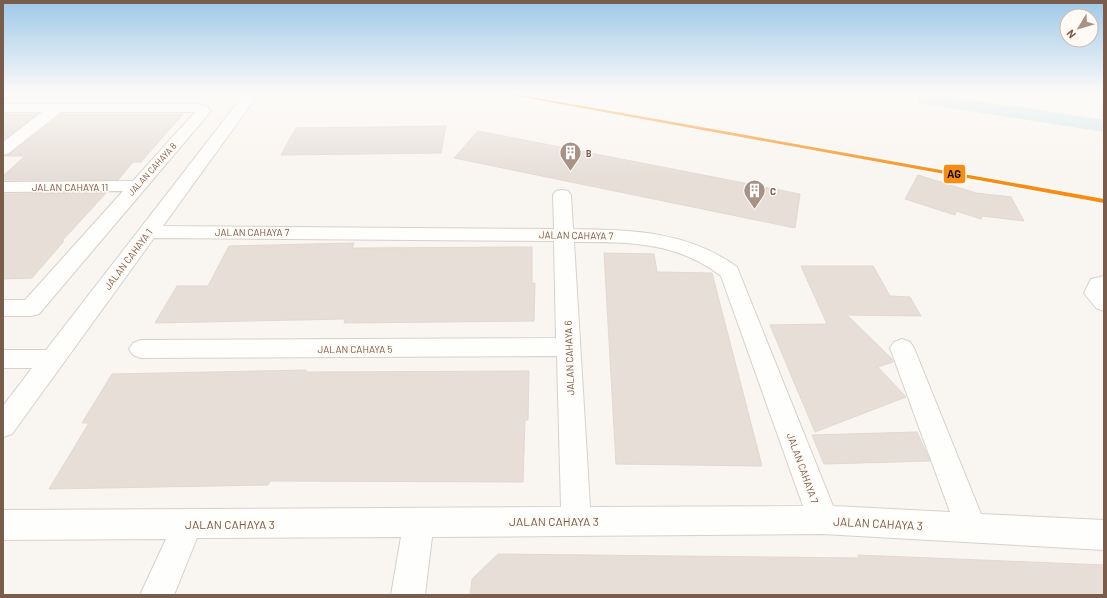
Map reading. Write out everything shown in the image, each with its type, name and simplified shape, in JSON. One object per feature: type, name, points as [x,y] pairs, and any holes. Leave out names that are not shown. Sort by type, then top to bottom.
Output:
[{"type":"street","points":[[3,150],[40,121]]},
{"type":"street","name":"JALAN CAHAYA 8","points":[[3,308],[31,308],[195,121]]},
{"type":"street","name":"JALAN CAHAYA 1","points":[[3,426],[231,121]]},
{"type":"street","name":"JALAN CAHAYA 11","points":[[3,187],[137,186]]},
{"type":"street","name":"JALAN CAHAYA 6","points":[[562,195],[576,521]]},
{"type":"street","name":"JALAN CAHAYA 7","points":[[148,232],[630,236],[668,242],[706,254],[730,272],[823,520]]},
{"type":"street","points":[[1104,283],[1099,284],[1095,293],[1104,303]]},
{"type":"street","name":"JALAN CAHAYA 5","points":[[141,349],[568,347]]},
{"type":"street","points":[[902,348],[971,528]]},
{"type":"street","points":[[3,359],[53,359]]},
{"type":"street","name":"JALAN CAHAYA 3","points":[[3,525],[823,520],[1104,535]]},
{"type":"street","points":[[408,595],[419,522]]},
{"type":"street","points":[[157,595],[188,524]]},
{"type":"water","points":[[1033,121],[1104,121],[1104,132]]},
{"type":"building","points":[[3,121],[29,121],[3,140]]},
{"type":"building","points":[[53,121],[177,121],[141,162],[133,162],[118,180],[3,180],[3,176],[25,156],[4,156],[10,154]]},
{"type":"building","points":[[446,126],[441,153],[281,155],[296,128]]},
{"type":"building","points":[[478,131],[800,194],[795,228],[454,158]]},
{"type":"building","points":[[918,175],[976,193],[1011,197],[1024,221],[982,216],[981,219],[956,211],[955,215],[905,199]]},
{"type":"building","points":[[106,193],[62,241],[64,241],[32,278],[3,279],[3,194]]},
{"type":"building","points":[[354,243],[352,248],[532,247],[532,283],[535,283],[534,321],[344,323],[345,319],[155,323],[177,286],[208,286],[229,246]]},
{"type":"building","points":[[604,253],[654,254],[657,272],[712,273],[762,466],[616,464]]},
{"type":"building","points":[[801,266],[873,266],[890,296],[910,297],[921,316],[847,315],[892,359],[893,362],[878,367],[906,397],[815,432],[770,325],[827,324]]},
{"type":"building","points":[[306,370],[306,372],[529,371],[528,420],[525,420],[523,482],[270,481],[268,485],[49,489],[89,423],[82,423],[112,374]]},
{"type":"building","points":[[917,432],[930,461],[824,464],[812,435]]},
{"type":"building","points":[[498,554],[859,558],[858,555],[1104,565],[1104,595],[470,595],[472,579]]},
{"type":"transit line","name":"AG","points":[[660,121],[1104,201]]},
{"type":"place","name":"B","points":[[571,172]]},
{"type":"place","name":"C","points":[[755,210]]}]
